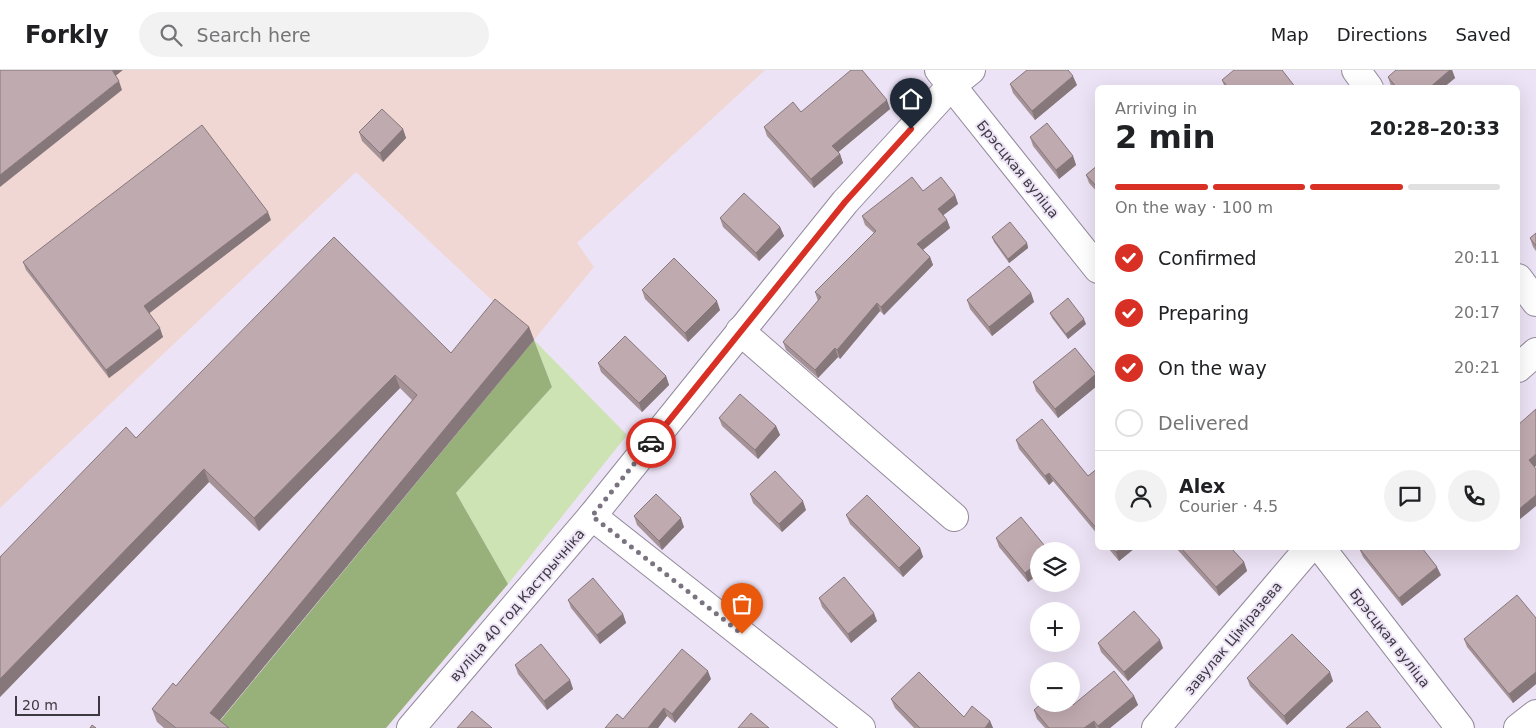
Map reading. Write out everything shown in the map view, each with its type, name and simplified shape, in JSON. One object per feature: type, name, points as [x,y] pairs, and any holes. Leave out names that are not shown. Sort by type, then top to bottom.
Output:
[{"type":"street","points":[[1356,70],[1367,85]]},
{"type":"street","name":"Брэсцкая вуліца","points":[[953,75],[1095,264]]},
{"type":"street","name":"вуліца 40 год Кастрычніка","points":[[411,728],[592,516],[845,202],[953,75]]},
{"type":"street","points":[[1520,281],[1536,302]]},
{"type":"street","points":[[740,331],[954,517]]},
{"type":"street","points":[[1520,366],[1536,352]]},
{"type":"street","points":[[592,516],[861,728]]},
{"type":"street","name":"завулак Ціміразева","points":[[1156,728],[1307,550]]},
{"type":"street","name":"Брэсцкая вуліца","points":[[1323,550],[1460,728]]},
{"type":"street","points":[[1518,728],[1536,714]]},
{"type":"shaded area","points":[[0,70],[765,70],[577,243],[594,267],[534,340],[356,172],[0,508]]},
{"type":"green space","points":[[534,340],[627,435],[508,584],[456,493],[552,387]]},
{"type":"green space","points":[[534,340],[552,387],[456,493],[508,584],[386,728],[220,728],[220,721]]},
{"type":"building","points":[[0,70],[112,70],[119,81],[0,175]]},
{"type":"building","points":[[851,70],[862,70],[887,100],[832,146],[840,154],[811,179],[764,127],[793,102],[801,112]]},
{"type":"building","points":[[1027,70],[1068,70],[1073,76],[1032,111],[1010,84]]},
{"type":"building","points":[[1234,70],[1282,70],[1294,85],[1226,85],[1222,80]]},
{"type":"building","points":[[1396,70],[1450,70],[1432,85],[1395,85],[1388,77]]},
{"type":"building","points":[[382,109],[403,129],[380,153],[359,132]]},
{"type":"building","points":[[1047,123],[1073,156],[1056,170],[1030,137]]},
{"type":"building","points":[[202,125],[268,212],[144,306],[160,328],[106,370],[23,262]]},
{"type":"building","points":[[1095,168],[1095,185],[1086,175]]},
{"type":"building","points":[[912,177],[923,191],[941,177],[955,195],[938,209],[947,220],[917,244],[930,257],[881,307],[877,303],[837,350],[835,348],[815,370],[783,342],[821,297],[815,292],[876,231],[862,216]]},
{"type":"building","points":[[744,193],[780,227],[756,253],[720,218]]},
{"type":"building","points":[[1010,222],[1027,243],[1008,259],[992,237]]},
{"type":"building","points":[[1536,233],[1536,246],[1530,238]]},
{"type":"building","points":[[334,237],[451,353],[495,299],[529,327],[210,713],[229,728],[176,728],[152,709],[173,683],[176,686],[417,395],[395,375],[254,518],[204,469],[0,679],[0,557],[126,427],[136,438]]},
{"type":"building","points":[[674,258],[717,301],[685,333],[642,290]]},
{"type":"building","points":[[1009,266],[1031,293],[989,327],[967,300]]},
{"type":"building","points":[[1068,298],[1084,319],[1066,334],[1050,313]]},
{"type":"building","points":[[625,336],[666,376],[639,403],[598,363]]},
{"type":"building","points":[[1075,348],[1095,373],[1095,375],[1055,409],[1033,382]]},
{"type":"building","points":[[740,394],[776,426],[755,450],[719,418]]},
{"type":"building","points":[[1536,409],[1536,454],[1529,460],[1536,469],[1536,495],[1520,508],[1520,423]]},
{"type":"building","points":[[1042,419],[1088,476],[1095,470],[1095,527],[1049,473],[1045,476],[1016,440]]},
{"type":"building","points":[[775,471],[803,501],[779,524],[750,494]]},
{"type":"building","points":[[656,494],[681,518],[659,541],[634,516]]},
{"type":"building","points":[[867,495],[920,548],[899,568],[846,515]]},
{"type":"building","points":[[1021,517],[1042,542],[1030,542],[1030,569],[1025,573],[996,538]]},
{"type":"building","points":[[1183,550],[1233,550],[1244,562],[1216,587]]},
{"type":"building","points":[[1361,550],[1424,550],[1437,567],[1399,598]]},
{"type":"building","points":[[844,577],[874,613],[848,634],[819,598]]},
{"type":"building","points":[[593,578],[623,614],[597,635],[568,600]]},
{"type":"building","points":[[1517,595],[1536,618],[1536,672],[1509,694],[1464,639]]},
{"type":"building","points":[[1134,611],[1160,640],[1124,672],[1098,643]]},
{"type":"building","points":[[1292,634],[1330,672],[1284,716],[1247,678]]},
{"type":"building","points":[[541,644],[570,680],[544,701],[515,665]]},
{"type":"building","points":[[682,649],[708,671],[672,714],[664,708],[648,728],[605,728],[617,714],[623,719]]},
{"type":"building","points":[[1114,671],[1134,696],[1098,726],[1094,721],[1084,728],[1049,728],[1036,712],[1080,712],[1080,699]]},
{"type":"building","points":[[919,672],[964,717],[972,706],[990,721],[985,728],[920,728],[891,699]]},
{"type":"building","points":[[472,711],[492,728],[457,728]]},
{"type":"building","points":[[1367,711],[1381,728],[1346,728]]},
{"type":"building","points":[[751,713],[769,728],[738,728]]},
{"type":"way so far","points":[[651,443],[592,516],[742,634]]},
{"type":"route","points":[[651,443],[845,202],[911,129]]}]
